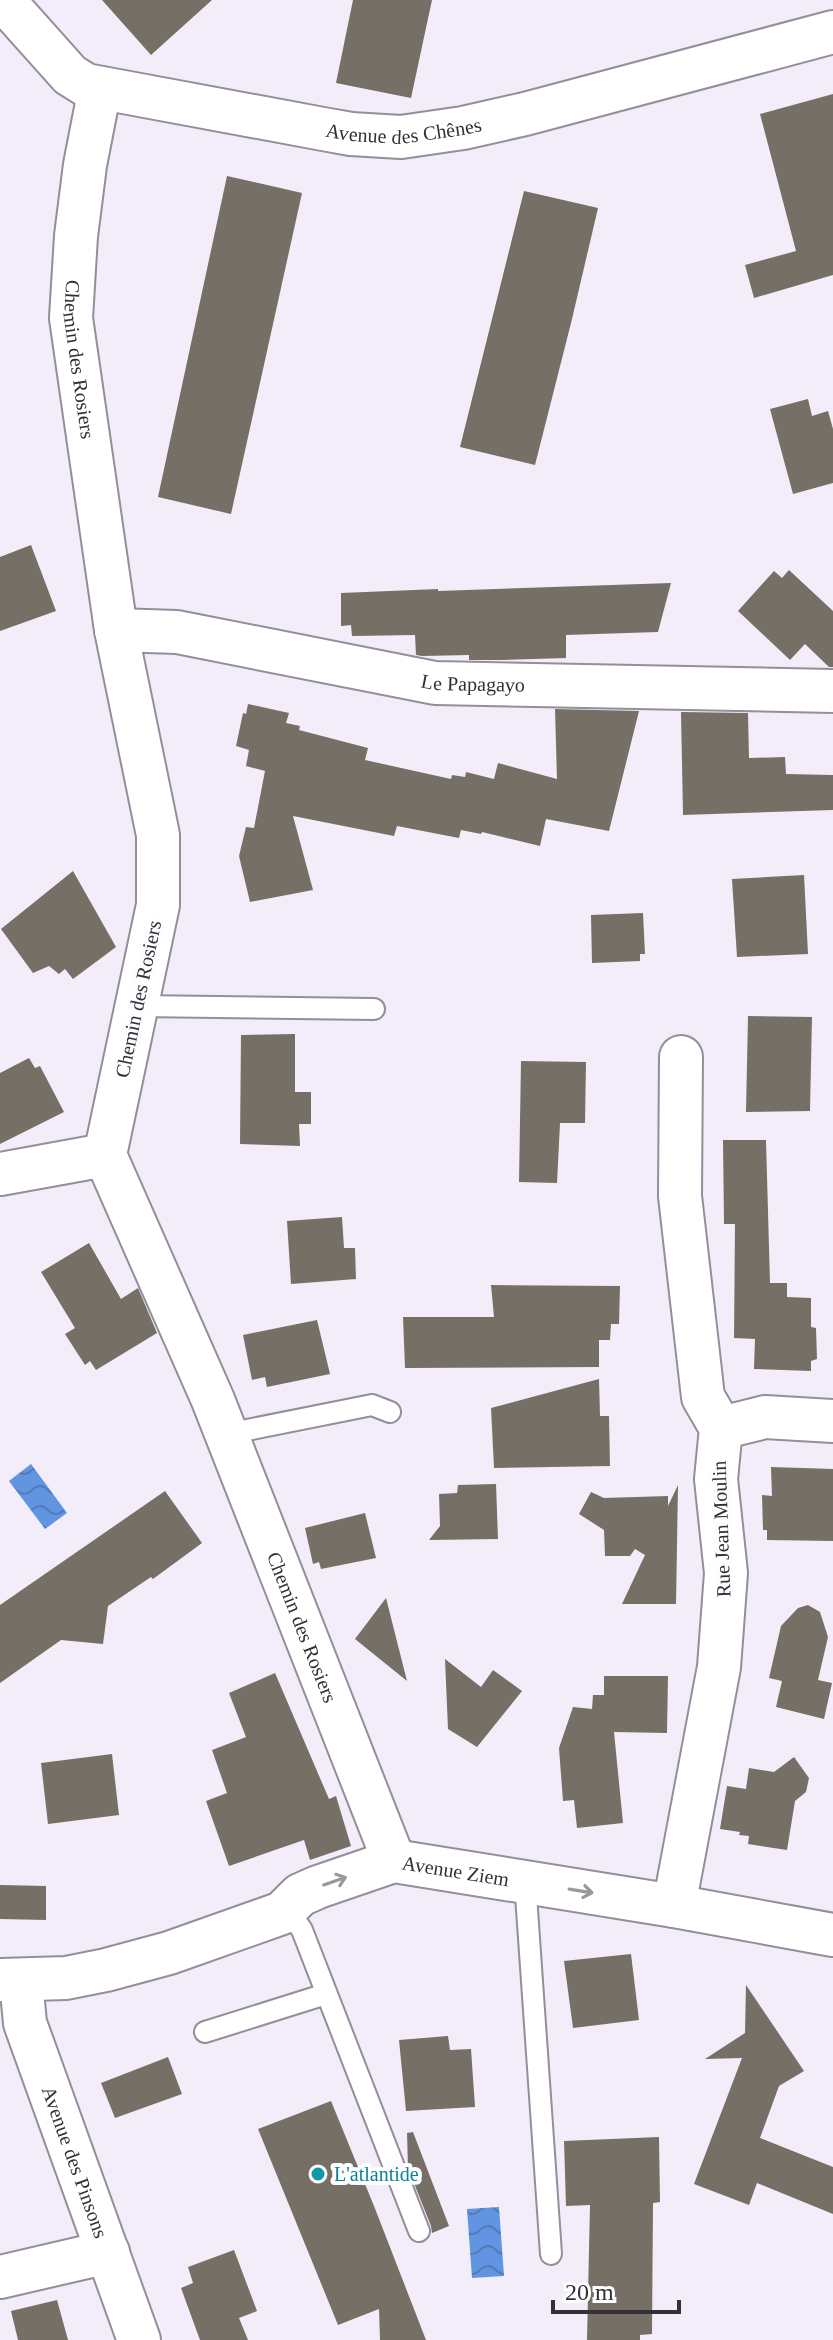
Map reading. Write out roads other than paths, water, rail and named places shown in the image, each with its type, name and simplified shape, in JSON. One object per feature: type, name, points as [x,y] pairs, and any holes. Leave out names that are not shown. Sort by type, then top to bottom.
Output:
[{"type":"street","name":"Avenue des Chênes","points":[[3,0],[70,75],[86,85],[351,134],[401,137],[448,131],[525,114],[833,32]]},
{"type":"street","name":"Chemin des Rosiers","points":[[100,88],[85,165],[71,318],[116,630],[158,835],[158,905],[105,1155],[227,1434],[394,1861]]},
{"type":"street","name":"Le Papagayo","points":[[116,630],[177,632],[435,683],[833,691]]},
{"type":"street","points":[[681,1057],[680,1196],[703,1397],[721,1428],[765,1417],[833,1421]]},
{"type":"street","points":[[0,1174],[105,1155]]},
{"type":"street","name":"Rue Jean Moulin","points":[[674,1906],[719,1667],[726,1573],[716,1479],[721,1428]]},
{"type":"street","name":"Avenue Ziem","points":[[10,1981],[66,1978],[169,1953],[282,1913],[300,1895],[394,1861],[833,1935]]},
{"type":"street","name":"Avenue des Pinsons","points":[[10,1981],[139,2340]]},
{"type":"street","points":[[0,2277],[108,2252]]},
{"type":"lane","points":[[137,1006],[374,1009]]},
{"type":"lane","points":[[227,1434],[372,1405],[390,1412]]},
{"type":"lane","points":[[525,1881],[551,2254]]},
{"type":"lane","points":[[282,1913],[295,1920],[302,1930],[419,2231]]},
{"type":"lane","points":[[205,2032],[326,1994]]},
{"type":"water","points":[[31,1464],[67,1513],[45,1529],[9,1481]]},
{"type":"water","points":[[499,2207],[504,2276],[472,2278],[467,2209]]},
{"type":"place","name":"L'atlantide","points":[[318,2174]]}]
